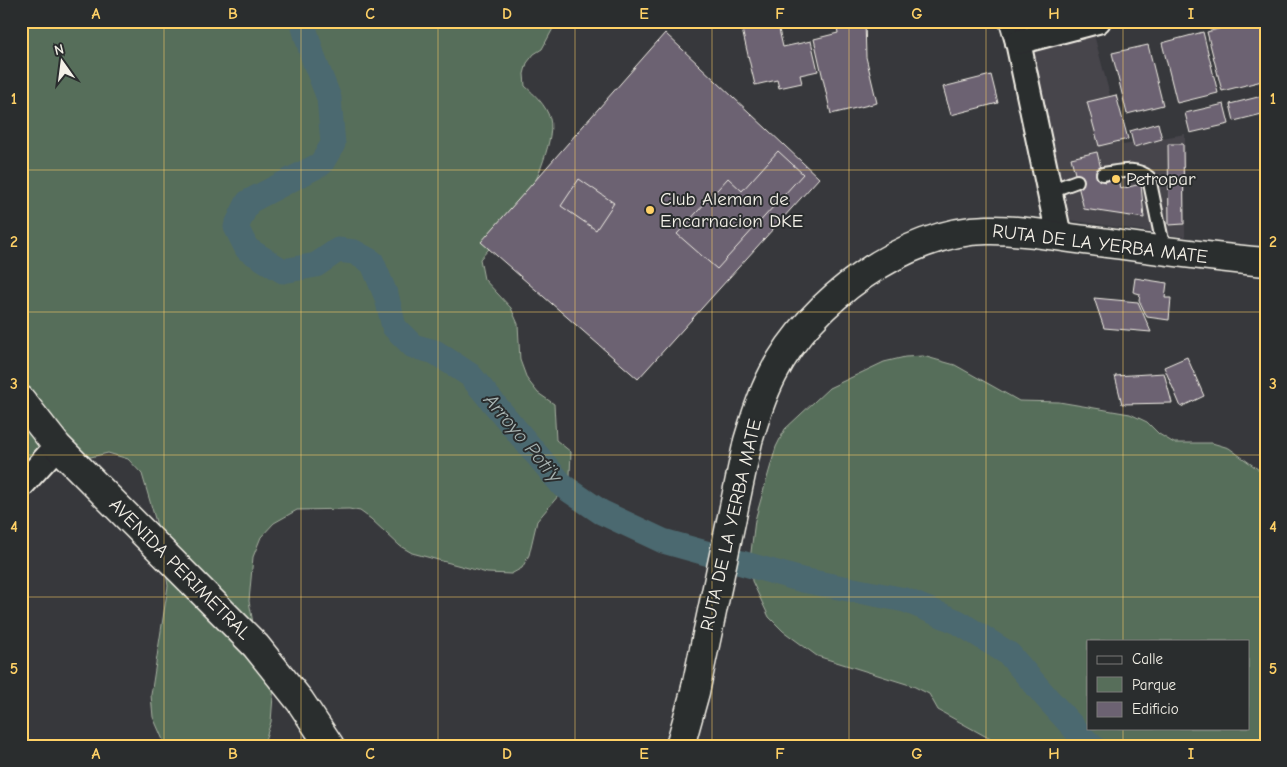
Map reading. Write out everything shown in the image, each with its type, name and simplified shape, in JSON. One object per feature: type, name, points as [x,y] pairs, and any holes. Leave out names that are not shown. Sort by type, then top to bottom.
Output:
[{"type":"main road","name":"RUTA DE LA YERBA MATE","points":[[680,746],[695,692],[748,441],[758,408],[774,372],[798,336],[825,305],[855,280],[920,244],[955,233],[987,230],[1059,236],[1220,258],[1266,262]]},
{"type":"main road","name":"AVENIDA PERIMETRAL","points":[[21,400],[58,446],[256,646],[300,701],[330,746]]},
{"type":"street","points":[[1059,236],[1015,32],[1098,21]]},
{"type":"street","points":[[21,486],[58,446]]},
{"type":"lane","points":[[1103,174],[1132,170],[1142,172],[1149,178],[1164,250]]},
{"type":"lane","points":[[1050,191],[1076,181]]},
{"type":"shaded area","points":[[1092,27],[1123,145],[1185,134],[1185,237],[1062,219],[1018,47]]},
{"type":"green space","points":[[21,21],[557,21],[542,49],[534,54],[527,63],[524,74],[525,86],[543,105],[550,119],[551,128],[546,154],[529,196],[518,215],[480,259],[484,279],[511,308],[518,324],[520,360],[527,379],[538,393],[554,404],[556,440],[571,452],[570,475],[559,495],[537,521],[529,555],[522,568],[511,574],[487,573],[412,553],[400,546],[360,511],[349,509],[297,510],[274,523],[261,537],[253,557],[249,601],[253,623],[271,664],[274,683],[271,722],[263,746],[168,746],[163,740],[153,717],[151,695],[168,586],[161,539],[142,474],[128,459],[108,453],[69,462],[21,459]]},
{"type":"green space","points":[[923,356],[955,365],[1019,401],[1059,402],[1130,414],[1147,422],[1159,434],[1174,443],[1212,443],[1229,448],[1266,475],[1266,746],[1003,746],[938,710],[929,694],[913,686],[817,656],[783,631],[769,617],[752,581],[750,560],[755,520],[776,447],[785,429],[829,388],[884,362],[905,357]]},
{"type":"building","points":[[740,21],[777,21],[783,47],[811,41],[818,71],[800,75],[802,83],[779,88],[777,80],[755,85]]},
{"type":"building","points":[[836,21],[865,21],[866,57],[877,103],[831,114],[814,39],[838,33]]},
{"type":"building","points":[[1248,21],[1262,21],[1266,37],[1266,80],[1222,91],[1207,32]]},
{"type":"building","points":[[1203,32],[1218,93],[1177,103],[1162,43]]},
{"type":"building","name":"Club Aleman de Encarnacion DKE","points":[[665,33],[819,178],[638,379],[481,242]]},
{"type":"building","points":[[1148,45],[1163,105],[1127,114],[1112,53]]},
{"type":"building","points":[[991,75],[998,103],[951,115],[943,87]]},
{"type":"building","points":[[1116,95],[1128,139],[1099,146],[1087,102]]},
{"type":"building","points":[[1266,95],[1266,113],[1234,121],[1230,104]]},
{"type":"building","points":[[1224,104],[1229,124],[1190,133],[1185,113]]},
{"type":"building","points":[[1158,123],[1162,139],[1134,147],[1130,131]]},
{"type":"building","points":[[1168,144],[1183,144],[1184,224],[1169,225]]},
{"type":"building","points":[[778,151],[803,174],[717,269],[677,234],[728,178],[742,191]]},
{"type":"building","points":[[1097,152],[1104,182],[1118,178],[1120,189],[1141,184],[1144,218],[1084,209],[1071,158]]},
{"type":"building","points":[[579,179],[614,203],[596,230],[561,206]]},
{"type":"building","points":[[1135,278],[1167,283],[1165,298],[1171,298],[1169,320],[1147,317],[1139,300],[1140,294],[1133,292]]},
{"type":"building","points":[[1094,298],[1138,302],[1151,332],[1104,328]]},
{"type":"building","points":[[1187,357],[1204,396],[1181,407],[1164,367]]},
{"type":"building","points":[[1164,373],[1172,403],[1122,404],[1115,376]]},
{"type":"waterway","name":"Arroyo Poti'y","points":[[302,21],[314,60],[329,98],[333,144],[321,164],[248,202],[236,227],[247,249],[283,271],[316,265],[338,250],[354,252],[372,262],[387,298],[394,327],[413,346],[435,352],[470,375],[563,486],[601,512],[663,541],[802,580],[905,600],[958,622],[1009,654],[1092,746]]},
{"type":"place","name":"Petropar","points":[[1116,179]]},
{"type":"place","name":"Club Aleman de Encarnacion DKE","points":[[650,210]]}]
